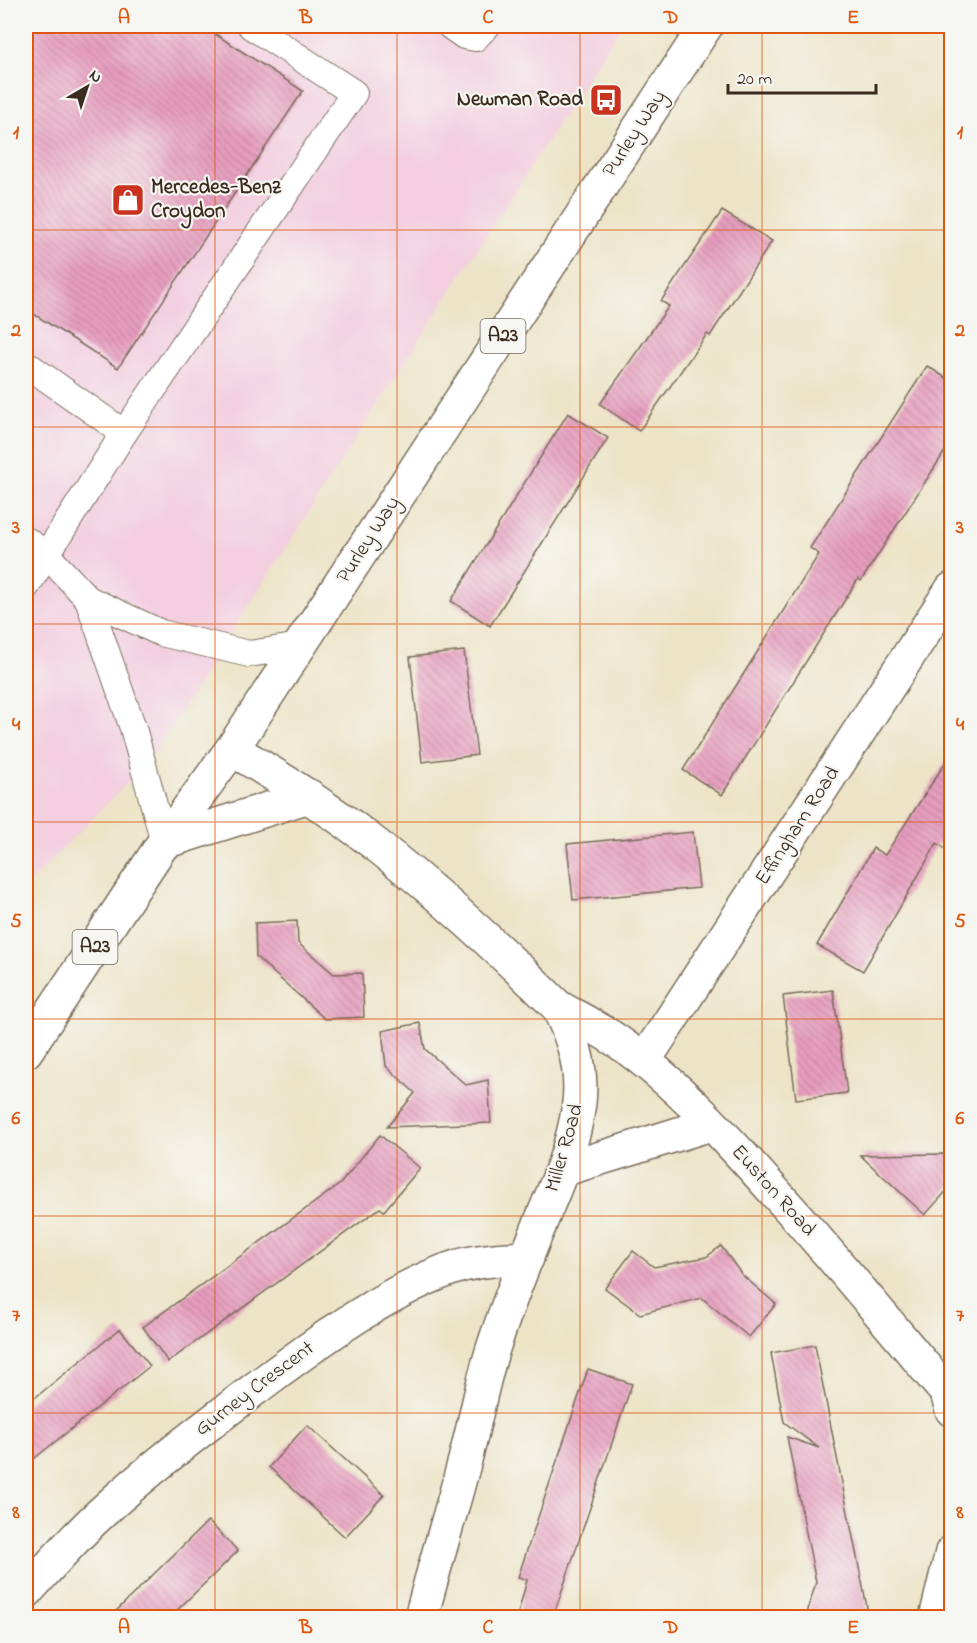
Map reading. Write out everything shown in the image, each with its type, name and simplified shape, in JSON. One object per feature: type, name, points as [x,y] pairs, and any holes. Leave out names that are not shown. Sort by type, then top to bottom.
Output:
[{"type":"main road","name":"Purley Way","points":[[26,1051],[164,842],[232,749],[706,26]]},
{"type":"main road","name":"Effingham Road","points":[[644,1061],[951,589]]},
{"type":"main road","name":"Miller Road","points":[[232,749],[309,796],[415,876],[525,974],[558,1007],[572,1037],[576,1052],[580,1085],[577,1119],[562,1170],[491,1354],[421,1617]]},
{"type":"main road","points":[[164,842],[309,796]]},
{"type":"main road","name":"Euston Road","points":[[558,1007],[597,1028],[644,1061],[711,1124],[818,1241],[950,1398]]},
{"type":"main road","points":[[562,1170],[711,1124]]},
{"type":"main road","name":"Gurney Crescent","points":[[26,1592],[97,1518],[170,1453],[314,1345],[384,1301],[420,1282],[459,1266],[492,1259],[527,1258]]},
{"type":"main road","points":[[936,1617],[951,1552]]},
{"type":"lane","points":[[26,587],[36,547],[124,433],[354,93],[251,26]]},
{"type":"lane","points":[[450,26],[464,36],[475,38],[487,26]]},
{"type":"lane","points":[[26,364],[124,433]]},
{"type":"lane","points":[[36,547],[88,599],[161,633],[249,654],[300,646]]},
{"type":"lane","points":[[88,599],[133,728],[164,842]]},
{"type":"shaded area","points":[[26,26],[621,26],[149,761],[26,886]]},
{"type":"building","name":"Mercedes-Benz Croydon","points":[[26,26],[203,26],[303,91],[118,368],[26,309]]},
{"type":"building","points":[[722,211],[772,241],[710,336],[707,334],[639,431],[600,404],[669,306],[661,301]]},
{"type":"building","points":[[927,366],[951,381],[951,442],[861,581],[858,579],[722,795],[683,770],[819,554],[810,548]]},
{"type":"building","points":[[568,413],[608,438],[490,626],[451,601]]},
{"type":"building","points":[[464,651],[477,755],[422,762],[410,657]]},
{"type":"building","points":[[951,754],[951,853],[937,843],[863,971],[817,945],[873,848],[885,855]]},
{"type":"building","points":[[693,832],[699,888],[573,900],[567,844]]},
{"type":"building","points":[[297,921],[298,943],[334,974],[362,973],[364,1017],[325,1019],[256,957],[255,923]]},
{"type":"building","points":[[833,990],[847,1093],[796,1099],[783,996]]},
{"type":"building","points":[[420,1023],[425,1049],[466,1085],[488,1080],[491,1123],[387,1127],[415,1093],[386,1066],[382,1031]]},
{"type":"building","points":[[380,1135],[420,1168],[384,1211],[380,1208],[168,1362],[143,1327],[340,1184]]},
{"type":"building","points":[[951,1154],[951,1186],[925,1215],[860,1155]]},
{"type":"building","points":[[721,1246],[742,1275],[776,1304],[749,1337],[702,1298],[640,1314],[605,1288],[633,1251],[654,1267],[706,1257]]},
{"type":"building","points":[[120,1329],[150,1366],[26,1465],[26,1405]]},
{"type":"building","points":[[815,1345],[869,1617],[806,1617],[816,1582],[787,1437],[819,1448],[784,1422],[771,1353]]},
{"type":"building","points":[[588,1369],[632,1384],[553,1617],[517,1617],[527,1580],[518,1577]]},
{"type":"building","points":[[307,1425],[384,1495],[345,1537],[269,1467]]},
{"type":"building","points":[[208,1521],[238,1551],[170,1617],[110,1617]]},
{"type":"place","name":"Newman Road","points":[[606,100]]},
{"type":"place","name":"Mercedes-Benz Croydon","points":[[128,200]]}]
